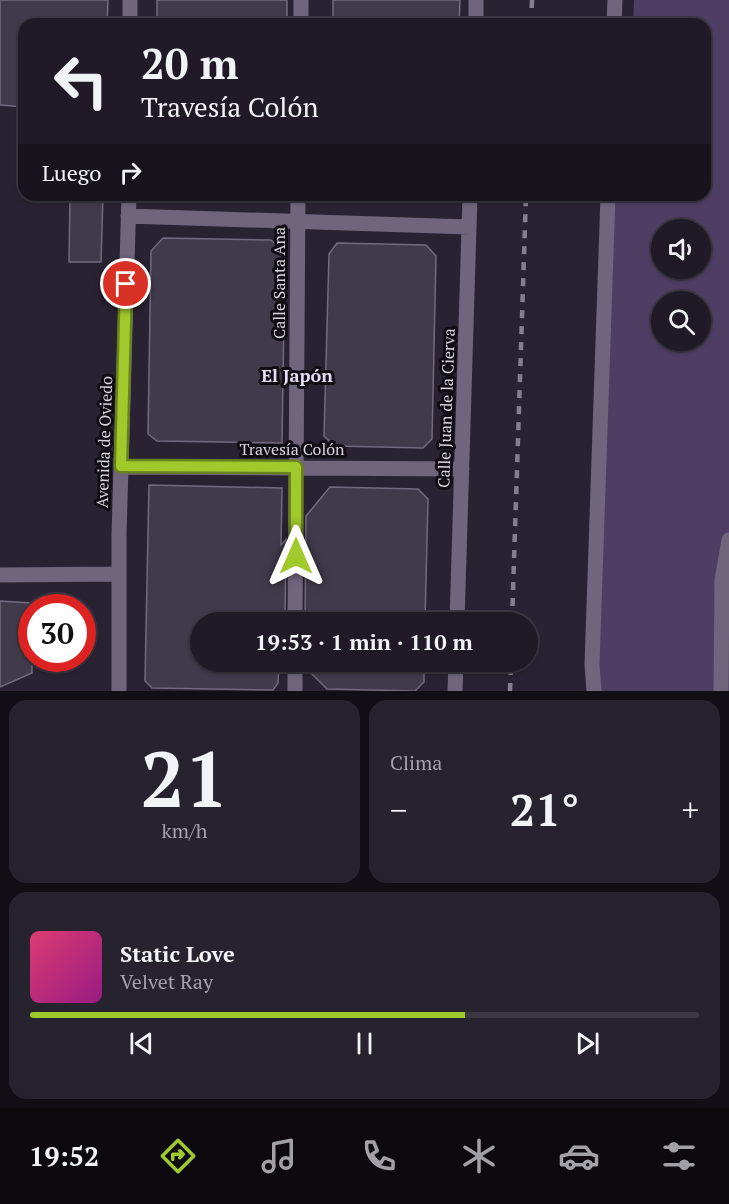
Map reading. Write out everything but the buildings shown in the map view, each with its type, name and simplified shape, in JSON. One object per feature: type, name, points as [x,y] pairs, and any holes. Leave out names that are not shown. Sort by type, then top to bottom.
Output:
[{"type":"street","points":[[130,0],[130,18]]},
{"type":"street","points":[[301,18],[302,0]]},
{"type":"street","points":[[476,0],[476,18]]},
{"type":"street","points":[[614,18],[615,0]]},
{"type":"street","name":"Avenida de Oviedo","points":[[119,691],[121,466],[129,201]]},
{"type":"street","name":"Calle Santa Ana","points":[[295,612],[298,201]]},
{"type":"street","name":"Calle Juan de la Cierva","points":[[457,612],[470,201]]},
{"type":"street","points":[[594,691],[592,665],[608,201]]},
{"type":"street","points":[[128,216],[469,227]]},
{"type":"street","name":"Travesía Colón","points":[[121,466],[462,469]]},
{"type":"street","points":[[721,691],[723,580],[729,540]]},
{"type":"street","points":[[0,576],[119,574]]},
{"type":"street","points":[[295,672],[295,691]]},
{"type":"street","points":[[455,691],[456,672]]},
{"type":"shaded area","points":[[634,0],[729,0],[729,691],[594,691],[608,201],[711,201],[711,18],[633,18]]},
{"type":"railway","points":[[531,18],[532,0]]},
{"type":"railway","points":[[512,612],[526,201]]},
{"type":"railway","points":[[510,691],[511,672]]},
{"type":"district","name":"El Japón","points":[[297,375]]},
{"type":"route","points":[[126,284],[121,466],[296,467],[296,556]]}]
